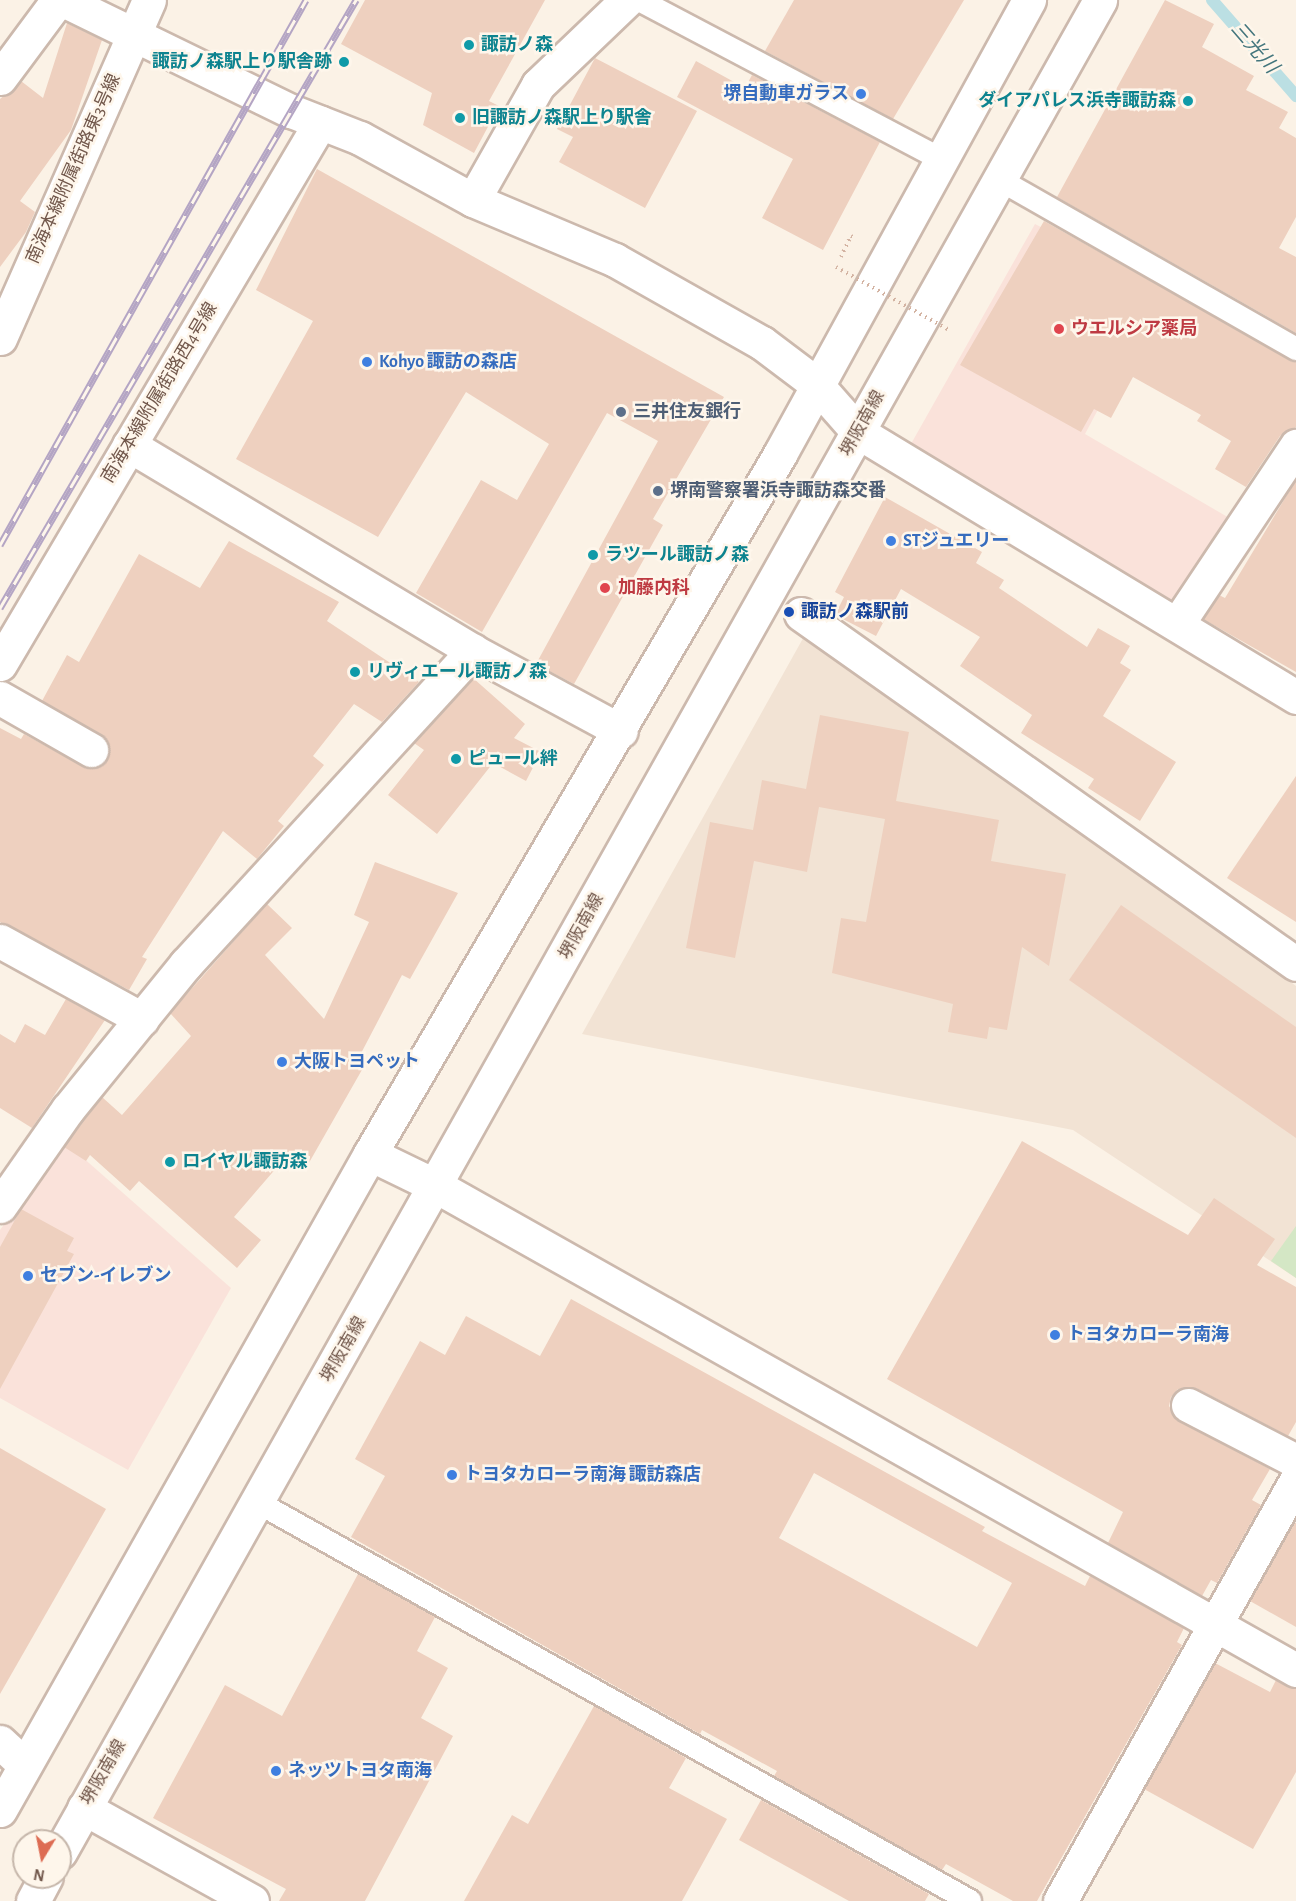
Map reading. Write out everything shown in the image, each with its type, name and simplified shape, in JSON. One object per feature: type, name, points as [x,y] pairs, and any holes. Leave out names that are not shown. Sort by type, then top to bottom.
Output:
[{"type":"street","points":[[0,78],[58,0]]},
{"type":"street","points":[[63,0],[320,123],[360,138],[473,200],[615,260],[762,343],[815,383],[858,432],[1178,623],[1296,697]]},
{"type":"street","name":"南海本線附属街路東3号線","points":[[0,338],[149,0]]},
{"type":"street","points":[[473,200],[538,85],[627,0]]},
{"type":"street","points":[[0,1810],[370,1154],[621,731],[815,383],[943,160],[1029,0]]},
{"type":"street","name":"堺阪南線","points":[[72,1830],[436,1186],[1100,0]]},
{"type":"street","name":"南海本線附属街路西4号線","points":[[0,664],[320,123]]},
{"type":"street","points":[[129,445],[473,651],[621,731]]},
{"type":"street","points":[[1178,623],[1296,447]]},
{"type":"street","points":[[801,614],[1296,964]]},
{"type":"street","points":[[0,1206],[142,1019],[473,651]]},
{"type":"street","points":[[0,698],[92,750]]},
{"type":"street","points":[[0,941],[142,1019]]},
{"type":"street","points":[[370,1154],[436,1186],[1296,1670]]},
{"type":"street","points":[[1188,1405],[1296,1461]]},
{"type":"street","points":[[1060,1901],[1218,1625],[1296,1481]]},
{"type":"street","points":[[0,1742],[24,1764]]},
{"type":"street","points":[[84,1808],[252,1901]]},
{"type":"lane","points":[[639,0],[943,160]]},
{"type":"lane","points":[[1000,180],[1296,349]]},
{"type":"lane","points":[[257,1502],[969,1901]]},
{"type":"path","points":[[836,267],[949,330]]},
{"type":"shaded area","points":[[1035,224],[1162,289],[1085,434],[1231,519],[1180,603],[1160,606],[907,451]]},
{"type":"shaded area","points":[[817,630],[1296,986],[1296,1278],[1073,1130],[582,1034],[806,633]]},
{"type":"shaded area","points":[[64,1141],[231,1288],[128,1470],[0,1398],[0,1230]]},
{"type":"green space","points":[[1296,1226],[1296,1278],[1271,1261]]},
{"type":"building","points":[[365,0],[545,0],[489,101],[499,106],[474,153],[423,125],[432,93],[341,44]]},
{"type":"building","points":[[794,0],[964,0],[893,119],[765,51]]},
{"type":"building","points":[[1165,0],[1214,24],[1202,47],[1254,76],[1246,90],[1288,112],[1279,128],[1296,138],[1296,217],[1279,248],[1296,257],[1296,333],[1057,197]]},
{"type":"building","points":[[67,23],[102,40],[71,130],[20,201],[35,212],[26,232],[0,267],[0,99],[21,81],[43,98]]},
{"type":"building","points":[[595,58],[697,111],[645,208],[559,162],[573,137],[557,129]]},
{"type":"building","points":[[696,61],[745,88],[752,75],[880,142],[823,250],[762,218],[793,159],[677,97]]},
{"type":"building","points":[[317,169],[724,397],[653,519],[663,525],[574,684],[536,664],[658,441],[607,413],[482,632],[416,593],[481,480],[517,500],[549,444],[466,392],[378,537],[236,459],[313,321],[256,290]]},
{"type":"building","points":[[1044,221],[1296,362],[1296,427],[1280,436],[1246,487],[1215,469],[1231,441],[1197,421],[1201,415],[1133,377],[1111,418],[1094,409],[1081,432],[960,365]]},
{"type":"building","points":[[1296,480],[1296,672],[1203,619],[1219,595],[1225,598]]},
{"type":"building","points":[[885,497],[982,552],[976,563],[1004,580],[999,588],[1087,647],[1098,628],[1130,646],[1120,663],[1131,670],[1103,716],[1176,762],[1140,821],[1088,788],[1094,779],[1021,733],[1032,715],[960,666],[980,637],[901,589],[876,636],[835,615],[844,597],[835,592]]},
{"type":"building","points":[[229,541],[339,602],[327,621],[419,682],[382,722],[354,704],[313,756],[324,765],[278,821],[284,826],[257,859],[223,831],[142,957],[147,959],[129,990],[0,922],[0,728],[21,739],[24,734],[82,766],[101,766],[110,750],[107,740],[42,701],[67,655],[79,662],[139,554],[200,588]]},
{"type":"building","name":"ピュール絆","points":[[473,678],[525,724],[514,738],[541,752],[526,781],[493,763],[437,834],[388,795],[424,750],[414,743]]},
{"type":"building","points":[[820,715],[909,732],[896,801],[999,820],[991,861],[1066,874],[1049,966],[1022,947],[1007,1030],[989,1027],[987,1039],[948,1032],[953,1004],[832,973],[841,918],[866,922],[885,819],[819,807],[807,872],[754,861],[735,958],[686,948],[710,822],[753,830],[762,780],[806,789]]},
{"type":"building","points":[[1296,776],[1296,922],[1227,878]]},
{"type":"building","points":[[375,862],[458,893],[410,979],[402,975],[357,1061],[363,1068],[306,1168],[291,1151],[234,1217],[261,1240],[237,1268],[139,1181],[130,1191],[90,1155],[86,1161],[64,1147],[102,1097],[122,1115],[191,1036],[170,1013],[267,904],[292,928],[265,955],[324,1019],[369,922],[354,915]]},
{"type":"building","points":[[1121,905],[1296,1027],[1296,1138],[1069,980]]},
{"type":"building","points":[[66,999],[105,1020],[32,1128],[0,1108],[0,1034],[15,1043],[25,1024],[45,1035]]},
{"type":"building","points":[[1022,1141],[1188,1235],[1214,1198],[1275,1239],[1257,1265],[1296,1287],[1296,1422],[1288,1436],[1196,1388],[1178,1389],[1171,1397],[1169,1406],[1179,1421],[1270,1469],[1252,1500],[1261,1505],[1217,1583],[1211,1580],[1202,1596],[1108,1543],[1123,1512],[887,1379]]},
{"type":"building","points":[[21,1209],[74,1238],[67,1251],[74,1254],[0,1389],[0,1247]]},
{"type":"building","points":[[571,1299],[985,1527],[982,1531],[1085,1586],[1090,1576],[1184,1628],[1177,1642],[1182,1645],[1037,1901],[1013,1901],[946,1864],[942,1870],[774,1776],[777,1771],[702,1730],[700,1734],[351,1537],[385,1476],[355,1459],[420,1341],[445,1355],[466,1316],[540,1356]],"holes":[[[814,1473],[1012,1583],[977,1647],[779,1538]]]},
{"type":"building","points":[[0,1448],[106,1509],[0,1694]]},
{"type":"building","points":[[1294,1522],[1296,1523],[1296,1627],[1250,1601]]},
{"type":"building","points":[[358,1574],[435,1617],[417,1651],[448,1668],[421,1718],[453,1736],[365,1901],[279,1901],[286,1889],[153,1818],[225,1685],[282,1716]]},
{"type":"building","points":[[1215,1663],[1270,1692],[1276,1680],[1296,1689],[1296,1772],[1253,1849],[1144,1789]]},
{"type":"building","points":[[594,1706],[686,1758],[669,1788],[727,1819],[682,1901],[464,1901],[512,1815],[528,1824]]},
{"type":"building","points":[[761,1800],[929,1894],[925,1901],[849,1901],[739,1840]]},
{"type":"waterway","name":"三光川","points":[[1212,0],[1296,96]]},
{"type":"railway","points":[[0,545],[306,0]]},
{"type":"railway","points":[[0,608],[356,0]]},
{"type":"place","name":"諏訪ノ森","points":[[469,45]]},
{"type":"place","name":"諏訪ノ森駅上り駅舎跡","points":[[344,62]]},
{"type":"place","name":"堺自動車ガラス","points":[[861,94]]},
{"type":"place","name":"ダイアパレス浜寺諏訪森","points":[[1188,101]]},
{"type":"place","name":"旧諏訪ノ森駅上り駅舎","points":[[460,118]]},
{"type":"place","name":"ウエルシア薬局","points":[[1059,329]]},
{"type":"place","name":"Kohyo 諏訪の森店","points":[[367,362]]},
{"type":"place","name":"三井住友銀行","points":[[621,412]]},
{"type":"place","name":"堺南警察署浜寺諏訪森交番","points":[[658,491]]},
{"type":"place","name":"STジュエリー","points":[[891,541]]},
{"type":"place","name":"ラツール諏訪ノ森","points":[[593,555]]},
{"type":"place","name":"加藤内科","points":[[605,588]]},
{"type":"place","name":"諏訪ノ森駅前","points":[[789,612]]},
{"type":"place","name":"リヴィエール諏訪ノ森","points":[[355,672]]},
{"type":"place","name":"ピュール絆","points":[[456,759]]},
{"type":"place","name":"大阪トヨペット","points":[[282,1062]]},
{"type":"place","name":"ロイヤル諏訪森","points":[[170,1162]]},
{"type":"place","name":"セブン-イレブン","points":[[28,1276]]},
{"type":"place","name":"トヨタカローラ南海","points":[[1055,1335]]},
{"type":"place","name":"トヨタカローラ南海 諏訪森店","points":[[452,1475]]},
{"type":"place","name":"ネッツトヨタ南海","points":[[276,1771]]}]
